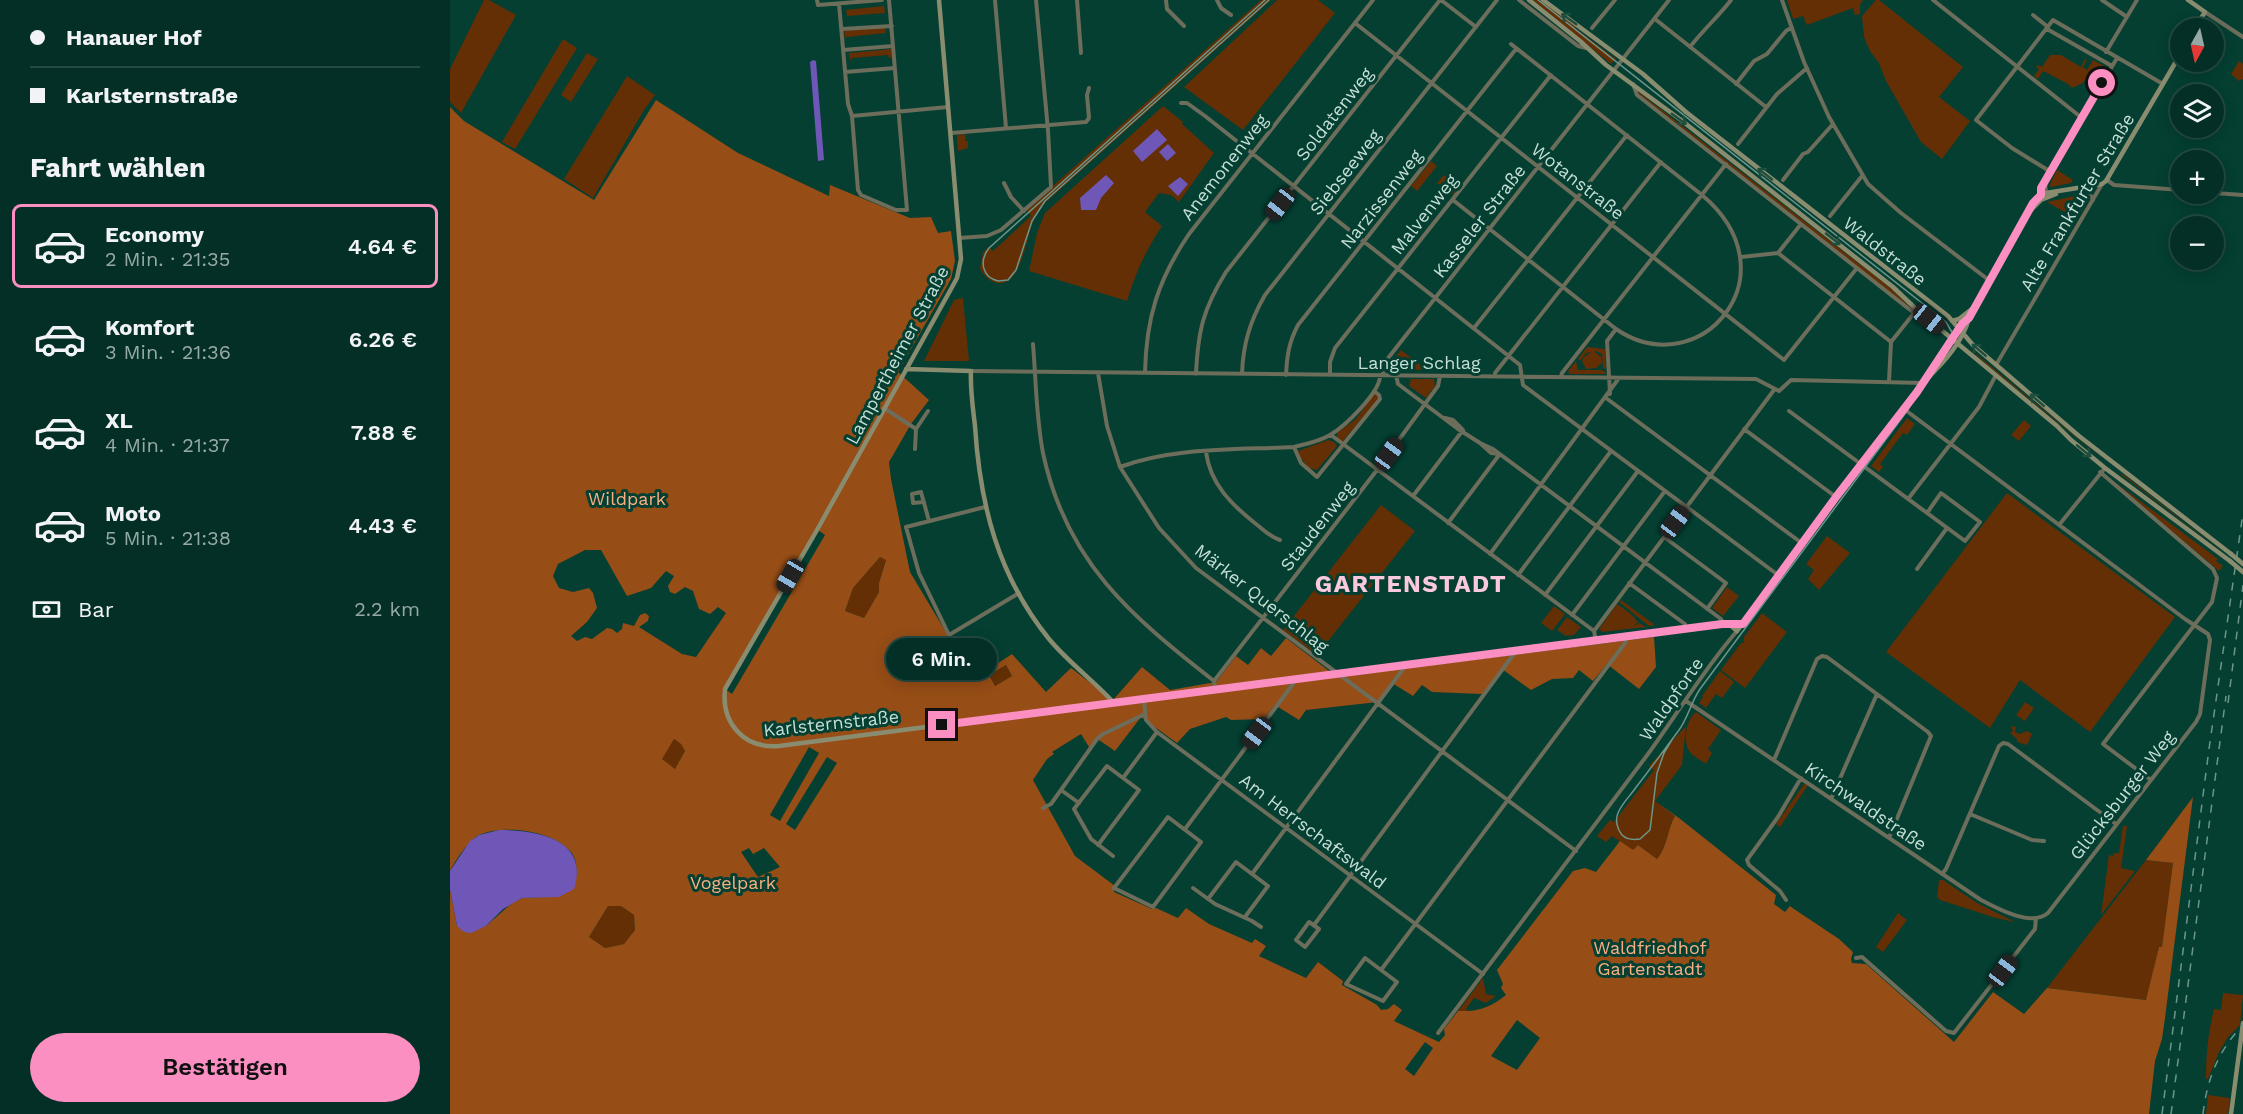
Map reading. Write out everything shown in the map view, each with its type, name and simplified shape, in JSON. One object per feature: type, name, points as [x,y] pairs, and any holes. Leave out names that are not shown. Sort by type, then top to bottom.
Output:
[{"type":"street","points":[[817,3],[839,4],[882,0]]},
{"type":"street","points":[[839,4],[859,193],[896,210],[907,210],[889,0]]},
{"type":"street","name":"Lampertheimer Straße","points":[[725,689],[818,530],[957,278],[961,259],[939,0]]},
{"type":"street","points":[[995,0],[1006,129]]},
{"type":"street","points":[[959,238],[994,234],[1050,187],[1047,125],[1035,0]]},
{"type":"street","points":[[1077,0],[1081,53]]},
{"type":"street","points":[[1166,0],[1167,9],[1184,26]]},
{"type":"street","points":[[1217,0],[1221,8],[1231,15]]},
{"type":"street","name":"Anemonenweg","points":[[1145,373],[1148,326],[1154,300],[1167,271],[1189,234],[1373,0]]},
{"type":"street","points":[[1441,0],[1476,27]]},
{"type":"street","name":"Soldatenweg","points":[[1196,374],[1202,321],[1210,297],[1226,272],[1441,0]]},
{"type":"street","name":"Siebseeweg","points":[[1242,374],[1246,333],[1265,295],[1497,0]]},
{"type":"street","name":"Waldstraße","points":[[1519,0],[1578,46],[1587,48]]},
{"type":"street","name":"Waldstraße","points":[[1529,0],[1614,71],[1884,280],[2103,470],[2243,572]]},
{"type":"street","name":"Waldstraße","points":[[1543,0],[1643,74],[1727,144],[1952,321],[1963,335],[1996,365],[2102,455],[2243,564]]},
{"type":"street","points":[[1592,28],[1615,0]]},
{"type":"street","name":"Kasseler Straße","points":[[1374,391],[1380,383],[1384,364],[1669,0]]},
{"type":"street","points":[[1690,47],[1731,0]]},
{"type":"street","points":[[1782,0],[1807,68],[1833,124],[1862,176],[1883,198],[1990,280]]},
{"type":"street","points":[[1933,0],[2082,118]]},
{"type":"street","points":[[2102,0],[2127,17]]},
{"type":"street","points":[[2106,52],[2137,0]]},
{"type":"street","points":[[2188,0],[2243,37]]},
{"type":"street","points":[[2201,18],[2205,12]]},
{"type":"street","points":[[2032,15],[2047,28],[2112,66]]},
{"type":"street","points":[[1655,19],[1766,107]]},
{"type":"street","points":[[2050,172],[2012,148],[1976,120],[2053,20],[2163,84]]},
{"type":"street","name":"Wotanstraße","points":[[1355,23],[1784,360],[1834,297]]},
{"type":"street","points":[[842,29],[892,26]]},
{"type":"street","points":[[1737,84],[1754,61],[1767,54],[1791,28]]},
{"type":"street","points":[[1453,200],[1616,329],[1647,342],[1672,343],[1711,328],[1725,314],[1738,289],[1741,257],[1733,231],[1721,212],[1511,44]]},
{"type":"street","points":[[843,50],[893,46]]},
{"type":"street","name":"Narzissenweg","points":[[1286,375],[1286,354],[1298,325],[1516,48]]},
{"type":"street","points":[[2044,195],[2045,182],[2050,172],[2116,58]]},
{"type":"street","points":[[845,72],[895,68]]},
{"type":"street","points":[[1738,144],[1788,82],[1807,68]]},
{"type":"street","name":"Alte Frankfurter Straße","points":[[1996,365],[2170,72]]},
{"type":"street","name":"Malvenweg","points":[[1330,375],[1330,362],[1335,348],[1551,75]]},
{"type":"street","name":"Waldstraße","points":[[1633,84],[1637,95],[1914,313],[1891,342]]},
{"type":"street","points":[[951,133],[1086,122],[1089,118],[1087,95],[1089,88]]},
{"type":"street","points":[[1181,103],[1187,103],[1252,153],[1520,365],[1523,386],[1778,575]]},
{"type":"street","points":[[852,116],[948,107]]},
{"type":"street","points":[[1783,180],[1803,154],[1808,152],[1833,124]]},
{"type":"street","points":[[1474,328],[1626,135]]},
{"type":"street","points":[[1495,373],[1661,162]]},
{"type":"street","points":[[1561,377],[1726,165]]},
{"type":"street","points":[[1830,216],[1862,176]]},
{"type":"street","points":[[2107,180],[2114,185],[2170,189]]},
{"type":"street","points":[[1004,183],[1011,197],[1024,211]]},
{"type":"street","points":[[1969,318],[2034,200],[2044,195],[2102,184]]},
{"type":"street","points":[[2081,188],[2091,194],[2093,201]]},
{"type":"street","points":[[2224,194],[2243,195]]},
{"type":"street","points":[[1778,253],[1801,224]]},
{"type":"street","points":[[1741,257],[1778,253],[1891,342],[1890,381]]},
{"type":"street","points":[[1834,297],[1857,268]]},
{"type":"street","points":[[1952,321],[1976,307]]},
{"type":"street","name":"Waldpforte","points":[[1925,381],[1958,343],[1969,318]]},
{"type":"street","name":"Waldpforte","points":[[1438,1033],[1836,497],[1925,381],[1969,318]]},
{"type":"street","points":[[1610,394],[1607,341],[1616,329]]},
{"type":"street","points":[[1033,344],[1043,451],[1061,513],[1078,545],[1119,600],[1144,624],[1214,681],[1215,691]]},
{"type":"street","name":"Langer Schlag","points":[[906,369],[1756,379],[1774,390]]},
{"type":"street","points":[[971,371],[977,456],[985,507],[1002,559],[1033,617],[1072,665],[1114,703]]},
{"type":"street","name":"Märker Querschlag","points":[[1098,373],[1107,428],[1120,467],[1159,528],[1196,568],[1576,850]]},
{"type":"street","points":[[1396,375],[1398,384],[1445,418],[1453,420],[1491,453],[1500,454],[1737,631]]},
{"type":"street","points":[[1908,499],[1979,407],[1996,375]]},
{"type":"street","name":"Staudenweg","points":[[1214,681],[1426,404],[1438,386],[1440,376]]},
{"type":"street","points":[[1490,554],[1610,394],[1619,378]]},
{"type":"street","points":[[1594,631],[1774,390],[1779,391],[1791,380],[1925,381]]},
{"type":"street","points":[[1120,467],[1150,458],[1294,447],[1312,443],[1331,435],[1351,418],[1374,391],[1379,395],[1380,399],[1317,477],[1301,463],[1294,447]]},
{"type":"street","points":[[1606,398],[1803,544]]},
{"type":"street","points":[[884,408],[916,429]]},
{"type":"street","points":[[1904,409],[2194,625]]},
{"type":"street","points":[[915,449],[916,429],[928,411]]},
{"type":"street","points":[[1789,411],[1791,415],[1965,541],[1980,522],[1941,493],[1927,513]]},
{"type":"street","points":[[1744,429],[1836,497]]},
{"type":"street","points":[[1413,496],[1462,430]]},
{"type":"street","points":[[1331,435],[1594,631],[1596,641]]},
{"type":"street","points":[[1518,575],[1611,451]]},
{"type":"street","points":[[1206,452],[1215,480],[1226,497],[1238,510],[1272,537],[1280,540]]},
{"type":"street","points":[[1448,523],[1500,454]]},
{"type":"street","points":[[2059,525],[2103,470],[2215,571],[2217,578],[2213,601],[2103,744],[2151,780]]},
{"type":"street","points":[[1545,595],[1638,471]]},
{"type":"street","points":[[1572,615],[1665,491]]},
{"type":"street","points":[[924,502],[929,521]]},
{"type":"street","points":[[985,507],[906,527],[919,573],[949,635],[1019,593]]},
{"type":"street","points":[[1917,569],[1947,528]]},
{"type":"street","points":[[1664,537],[1726,584],[1707,609]]},
{"type":"street","points":[[1629,583],[1685,624],[1686,629]]},
{"type":"street","name":"Karlsternstraße","points":[[725,689],[725,710],[734,730],[756,744],[773,746],[1725,624],[1743,624]]},
{"type":"street","name":"Glücksburger Weg","points":[[1856,958],[1862,957],[1946,1031],[1954,1033],[2035,929],[2036,918],[2048,913],[2200,714],[2210,638],[2194,625]]},
{"type":"street","points":[[1381,970],[1625,643],[1626,637]]},
{"type":"street","points":[[1314,926],[1516,651]]},
{"type":"street","points":[[1774,760],[1817,659],[1824,656],[1929,732],[1931,736],[1889,838]]},
{"type":"street","points":[[1252,874],[1406,665]]},
{"type":"street","points":[[1185,829],[1296,680]]},
{"type":"street","points":[[1831,799],[1877,694]]},
{"type":"street","name":"Am Herrschaftswald","points":[[1144,700],[1145,714],[1150,726],[1157,732],[1483,974]]},
{"type":"street","name":"Kirchwaldstraße","points":[[1686,700],[1992,906],[2016,915],[2036,918]]},
{"type":"street","points":[[1043,808],[1051,804],[1103,734],[1145,714]]},
{"type":"street","points":[[1123,778],[1157,732]]},
{"type":"street","points":[[1942,874],[1947,869],[1999,746],[2003,743],[2024,755],[2116,824]]},
{"type":"street","points":[[1098,845],[1139,790],[1107,766],[1074,809],[1091,839],[1098,845],[1113,856]]},
{"type":"street","points":[[1786,900],[1780,891],[1749,865],[1747,860],[1778,817],[1801,778]]},
{"type":"street","points":[[1060,790],[1079,803]]},
{"type":"street","points":[[1970,814],[2032,840],[2044,842]]},
{"type":"street","points":[[1168,817],[1185,829],[1201,842],[1153,907],[1114,888],[1168,817]]},
{"type":"street","points":[[1208,899],[1236,862],[1268,886],[1245,917]]},
{"type":"street","points":[[1193,888],[1208,899],[1261,927]]},
{"type":"street","points":[[1309,922],[1314,926],[1319,929],[1305,948],[1296,940],[1309,922]]},
{"type":"street","points":[[1365,958],[1381,970],[1397,982],[1383,1001],[1346,984],[1365,958]]},
{"type":"street","points":[[2232,1114],[2243,1023]]},
{"type":"shaded area","points":[[484,0],[489,0],[516,15],[461,113],[450,102],[450,69]]},
{"type":"shaded area","points":[[1261,0],[1271,0],[1044,204],[1034,219],[1022,260],[1012,277],[1006,282],[998,283],[987,278],[980,269],[983,252],[989,247],[993,251],[1031,216],[1026,210]]},
{"type":"shaded area","points":[[1277,0],[1318,0],[1335,13],[1243,130],[1184,87]]},
{"type":"shaded area","points":[[1533,0],[1540,0],[1616,59],[1611,64]]},
{"type":"shaded area","points":[[1787,0],[1863,0],[1860,5],[1860,14],[1855,15],[1853,8],[1807,25],[1803,16],[1793,19]]},
{"type":"shaded area","points":[[1876,0],[1879,0],[1963,67],[1939,97],[1970,121],[1942,159],[1921,142],[1864,37],[1862,16]]},
{"type":"shaded area","points":[[884,6],[885,13],[847,16],[846,10]]},
{"type":"shaded area","points":[[885,27],[886,33],[845,39],[844,31]]},
{"type":"shaded area","points":[[563,39],[577,48],[515,149],[502,142]]},
{"type":"shaded area","points":[[891,49],[891,58],[888,55],[852,58],[850,61],[849,53]]},
{"type":"shaded area","points":[[587,53],[598,59],[571,102],[561,95]]},
{"type":"shaded area","points":[[2050,55],[2061,55],[2081,67],[2085,59],[2087,60],[2083,67],[2087,70],[2093,60],[2106,67],[2100,74],[2091,70],[2083,83],[2072,88],[2043,71],[2038,79],[2034,76],[2039,69],[2036,67],[2038,65],[2042,67]]},
{"type":"shaded area","points":[[816,61],[824,160],[818,161],[810,62]]},
{"type":"shaded area","points":[[2239,61],[2243,64],[2243,79],[2239,81],[2231,74]]},
{"type":"shaded area","points":[[627,76],[655,95],[593,198],[564,179]]},
{"type":"shaded area","points":[[1635,89],[1893,290],[1914,311],[1640,95]]},
{"type":"shaded area","points":[[1163,106],[1214,153],[1179,202],[1171,195],[1159,193],[1145,212],[1162,226],[1142,262],[1127,301],[1029,271],[1037,233],[1045,213]]},
{"type":"shaded area","points":[[1157,129],[1167,140],[1142,162],[1133,151]]},
{"type":"shaded area","points":[[966,134],[965,141],[968,141],[968,148],[958,151],[957,135]]},
{"type":"shaded area","points":[[1168,144],[1176,153],[1167,161],[1159,152]]},
{"type":"shaded area","points":[[1431,161],[1437,166],[1417,191],[1411,186]]},
{"type":"shaded area","points":[[2057,170],[2073,180],[2071,183],[2049,186]]},
{"type":"shaded area","points":[[1106,175],[1114,183],[1101,198],[1096,210],[1081,210],[1080,198]]},
{"type":"shaded area","points":[[1444,175],[1459,187],[1453,195],[1450,192],[1454,187],[1450,184],[1446,189],[1437,183]]},
{"type":"shaded area","points":[[1180,177],[1188,184],[1178,196],[1168,186]]},
{"type":"shaded area","points":[[2084,194],[2088,200],[2077,219],[2047,202]]},
{"type":"shaded area","points":[[963,298],[969,361],[924,361],[954,300]]},
{"type":"shaded area","points":[[1587,347],[1605,349],[1606,369],[1603,368],[1602,354],[1596,351],[1602,363],[1596,368],[1586,369],[1582,361],[1591,352],[1586,353],[1581,360],[1578,359]]},
{"type":"shaded area","points":[[1969,348],[1987,363],[2110,465],[1986,364]]},
{"type":"shaded area","points":[[1401,350],[1423,367],[1420,370],[1399,369],[1397,355]]},
{"type":"shaded area","points":[[1576,361],[1578,370],[1601,370],[1606,374],[1570,374],[1568,371]]},
{"type":"shaded area","points":[[1411,379],[1434,379],[1435,386],[1426,398],[1409,386]]},
{"type":"shaded area","points":[[1374,394],[1378,399],[1342,442],[1337,438],[1337,433],[1356,419]]},
{"type":"shaded area","points":[[1907,418],[1915,424],[1907,435],[1903,433],[1880,464],[1883,467],[1879,472],[1871,466]]},
{"type":"shaded area","points":[[2024,420],[2031,426],[2019,441],[2011,435]]},
{"type":"shaded area","points":[[1328,440],[1337,446],[1317,470],[1309,468],[1298,455],[1298,451]]},
{"type":"shaded area","points":[[2120,474],[2124,475],[2229,557],[2130,481]]},
{"type":"shaded area","points":[[2108,477],[2218,559],[2216,561],[2223,566],[2219,571]]},
{"type":"shaded area","points":[[2007,493],[2175,617],[2090,732],[2020,680],[1990,728],[1886,652]]},
{"type":"shaded area","points":[[1381,505],[1415,531],[1317,655],[1283,630]]},
{"type":"shaded area","points":[[1827,536],[1850,553],[1819,590],[1808,579],[1814,570],[1806,564]]},
{"type":"shaded area","points":[[880,557],[886,559],[879,583],[879,592],[864,618],[845,611],[853,588]]},
{"type":"shaded area","points":[[1727,587],[1739,596],[1723,616],[1712,608]]},
{"type":"shaded area","points":[[1621,600],[1655,625],[1649,626],[1619,602]]},
{"type":"shaded area","points":[[1617,604],[1638,622],[1634,626],[1639,623],[1646,627],[1602,632],[1599,629]]},
{"type":"shaded area","points":[[1554,606],[1565,614],[1552,631],[1541,623]]},
{"type":"shaded area","points":[[1762,613],[1787,632],[1745,688],[1721,670],[1741,643],[1744,643],[1744,637]]},
{"type":"shaded area","points":[[1567,617],[1581,627],[1574,635],[1566,636],[1557,630]]},
{"type":"shaded area","points":[[1006,665],[1012,676],[995,686],[989,675]]},
{"type":"shaded area","points":[[1720,671],[1734,682],[1722,698],[1716,694],[1706,708],[1699,703]]},
{"type":"shaded area","points":[[2025,702],[2034,708],[2025,721],[2016,715]]},
{"type":"shaded area","points":[[1696,712],[1721,730],[1708,749],[1712,753],[1706,764],[1692,754],[1686,743],[1688,725]]},
{"type":"shaded area","points":[[1686,726],[1682,765],[1655,801],[1675,816],[1657,859],[1638,845],[1633,851],[1612,836],[1606,842],[1597,836],[1610,820],[1614,822],[1654,770],[1649,766]]},
{"type":"shaded area","points":[[2011,726],[2016,727],[2015,732],[2019,734],[2027,731],[2032,734],[2027,745],[2017,742],[2017,739],[2010,733],[2013,731]]},
{"type":"shaded area","points":[[674,739],[685,751],[675,769],[661,759]]},
{"type":"shaded area","points":[[1804,784],[1808,785],[1780,827],[1776,824]]},
{"type":"shaded area","points":[[2123,826],[2127,826],[2121,868],[2135,871],[2101,915],[2109,855],[2119,853]]},
{"type":"shaded area","points":[[499,830],[543,835],[567,848],[574,858],[577,872],[574,889],[559,897],[522,898],[503,909],[486,926],[471,933],[464,932],[457,926],[450,889],[450,871],[470,841],[479,835]]},
{"type":"shaded area","points":[[2146,860],[2173,863],[2162,947],[2159,947],[2147,1000],[2047,988]]},
{"type":"shaded area","points":[[1939,880],[1943,880],[1977,903],[2015,922],[1940,900],[1937,897]]},
{"type":"shaded area","points":[[608,906],[621,906],[634,915],[635,930],[624,944],[605,948],[589,937]]},
{"type":"shaded area","points":[[1898,913],[1907,920],[1883,952],[1876,947]]},
{"type":"shaded area","points":[[1483,978],[1486,994],[1496,996],[1486,1003],[1474,998],[1466,1009],[1470,1012],[1458,1011]]},
{"type":"shaded area","points":[[2223,993],[2243,995],[2240,1025],[2228,1037],[2206,1079],[2212,1018],[2214,1009],[2221,1010]]},
{"type":"shaded area","points":[[2208,1095],[2230,1098],[2228,1114],[2206,1114]]},
{"type":"green space","points":[[656,100],[738,153],[829,196],[830,185],[910,218],[931,217],[938,233],[951,231],[955,261],[951,279],[898,372],[929,400],[911,424],[889,462],[910,572],[974,679],[1012,654],[1046,692],[1071,668],[1113,700],[1142,667],[1170,690],[1216,682],[1236,656],[1248,665],[1261,648],[1271,656],[1286,638],[1337,677],[1654,637],[1656,667],[1639,689],[1607,664],[1593,681],[1579,670],[1573,678],[1552,679],[1531,690],[1502,669],[1482,694],[1432,692],[1422,685],[1413,696],[1392,683],[1378,702],[1306,710],[1299,720],[1275,705],[1264,719],[1231,720],[1226,717],[1190,729],[1177,743],[1141,717],[1115,751],[1096,738],[1089,747],[1081,734],[1052,752],[1054,754],[1047,759],[1033,780],[1075,856],[1115,886],[1114,892],[1178,918],[1186,908],[1209,924],[1252,943],[1255,939],[1266,946],[1259,956],[1306,978],[1318,962],[1343,981],[1342,985],[1377,1005],[1381,1010],[1388,1009],[1394,1004],[1402,1010],[1394,1021],[1439,1042],[1445,1035],[1444,1029],[1458,1011],[1484,1008],[1506,995],[1501,988],[1503,984],[1497,970],[1573,871],[1585,868],[1596,872],[1620,841],[1633,850],[1638,845],[1657,859],[1675,816],[1655,801],[1679,818],[1776,895],[1774,904],[1785,912],[1790,906],[1839,939],[1853,952],[1852,963],[1866,964],[1954,1042],[1993,992],[2024,1014],[2047,988],[2146,1000],[2159,947],[2162,947],[2173,863],[2146,860],[2193,797],[2165,1018],[2162,1039],[2155,1061],[2149,1114],[450,1114],[450,889],[457,926],[486,926],[512,903],[522,898],[542,897],[575,883],[576,863],[571,852],[552,839],[527,831],[501,830],[475,838],[450,871],[450,107],[464,121],[594,200]],"holes":[[[818,530],[825,535],[732,694],[725,689]],[[585,550],[601,550],[627,596],[651,588],[666,571],[674,576],[668,586],[670,592],[675,594],[685,587],[693,591],[699,609],[710,614],[718,607],[726,613],[696,657],[682,654],[639,627],[648,621],[649,616],[645,613],[640,615],[634,626],[623,623],[622,629],[617,633],[607,628],[592,639],[585,637],[577,641],[571,636],[587,622],[597,608],[593,593],[589,588],[573,592],[559,588],[553,576],[558,564]],[[880,557],[886,560],[879,583],[879,592],[864,618],[845,611],[853,588]],[[1006,665],[1012,676],[995,686],[989,675]],[[674,739],[685,751],[675,769],[662,759]],[[809,747],[819,753],[780,821],[770,815]],[[827,757],[837,763],[795,830],[786,824]],[[749,848],[753,854],[764,848],[780,867],[758,877],[741,852]],[[608,906],[621,906],[634,915],[635,930],[624,944],[605,948],[589,937]],[[1517,1020],[1540,1038],[1517,1070],[1491,1056]],[[1425,1042],[1433,1048],[1414,1076],[1405,1069]]]},
{"type":"tram line","points":[[1265,0],[989,248],[983,263],[988,276],[998,281],[1008,280],[1016,270],[1032,221],[1045,201],[1269,0]]},
{"type":"tram line","points":[[1538,0],[1946,322],[1953,334],[1949,348],[1907,411],[1700,689],[1679,730],[1622,806],[1617,816],[1617,824],[1620,833],[1626,838],[1640,839],[1650,830],[1657,773],[1664,753],[1673,738]]},
{"type":"railway","points":[[2162,1114],[2209,749],[2243,513]]},
{"type":"railway","points":[[2228,703],[2243,585]]},
{"type":"railway","points":[[2171,1114],[2226,696]]},
{"type":"railway","points":[[2203,1114],[2207,1089],[2215,1066],[2220,1055],[2243,1025]]},
{"type":"district","name":"GARTENSTADT","points":[[1411,584]]},
{"type":"route","points":[[942,725],[1722,624],[1741,622],[1743,624],[1836,497],[1926,380],[1962,324],[1969,318],[2033,203],[2041,195],[2041,188],[2102,83]]},
{"type":"park label","name":"Wildpark","points":[[627,498]]},
{"type":"park label","name":"Vogelpark","points":[[733,882]]},
{"type":"park label","name":"Waldfriedhof Gartenstadt","points":[[1650,957]]}]
